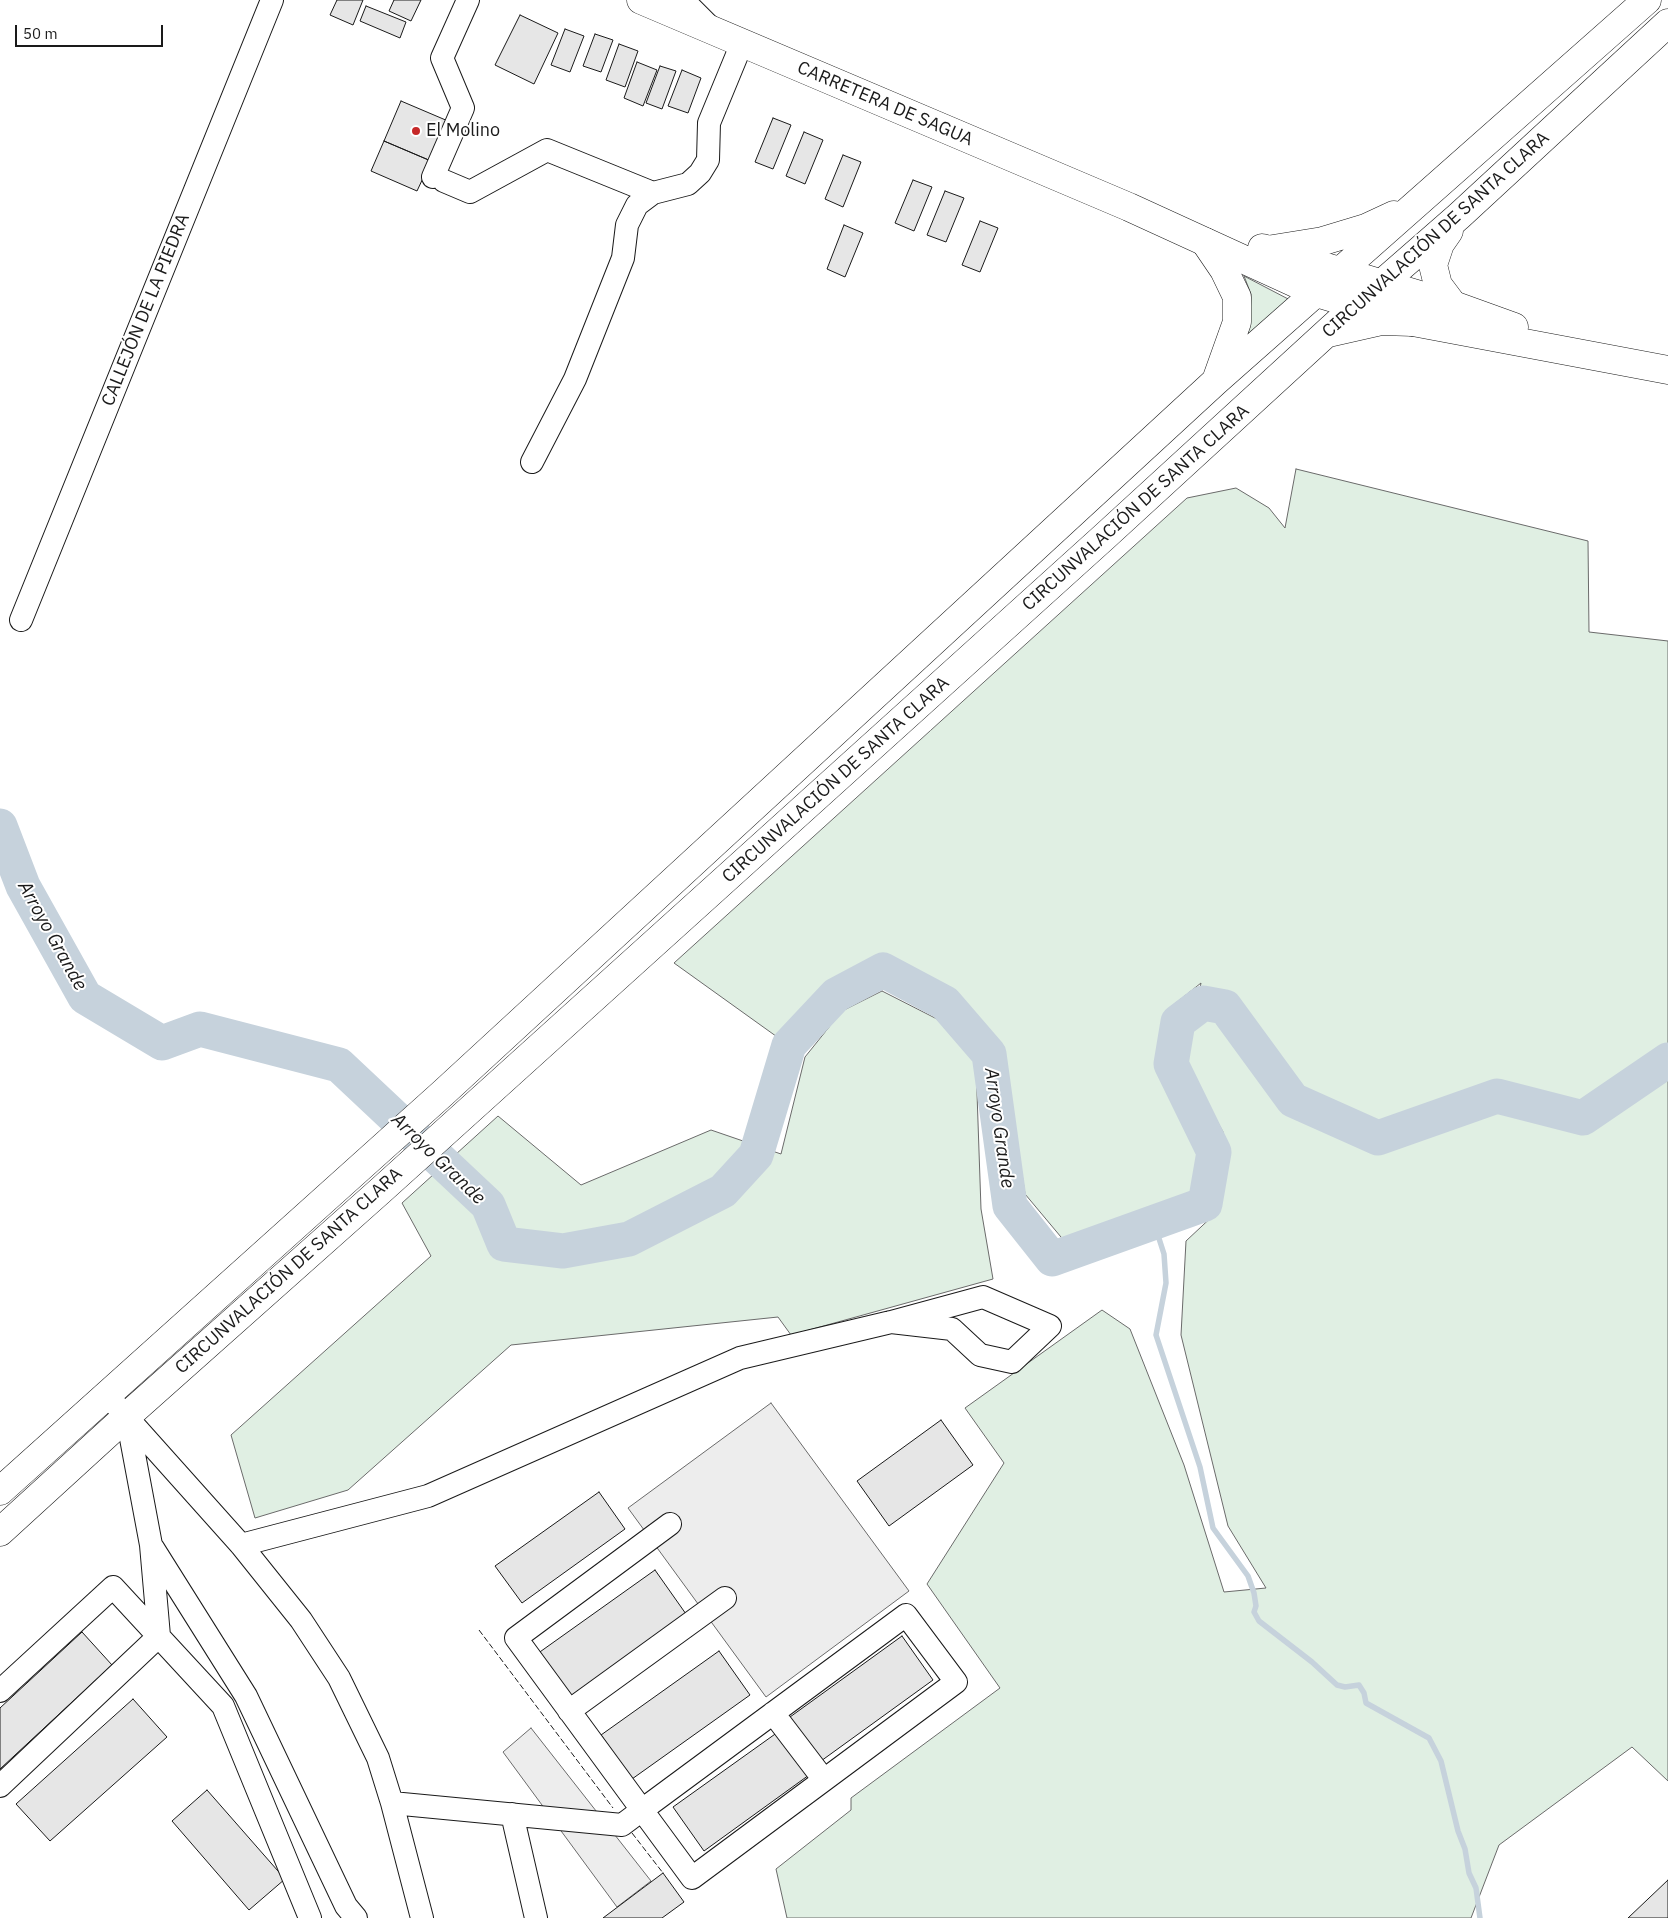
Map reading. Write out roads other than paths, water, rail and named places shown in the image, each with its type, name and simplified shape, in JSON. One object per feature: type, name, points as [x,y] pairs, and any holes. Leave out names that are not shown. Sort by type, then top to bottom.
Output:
[{"type":"main road","name":"CARRETERA DE SAGUA","points":[[641,0],[1129,207],[1299,286],[1356,306],[1413,322]]},
{"type":"main road","name":"CIRCUNVALACIÓN DE SANTA CLARA","points":[[0,1491],[443,1093],[1216,381],[1647,0]]},
{"type":"main road","name":"CIRCUNVALACIÓN DE SANTA CLARA","points":[[0,1532],[1111,531],[1380,284],[1459,216],[1668,23]]},
{"type":"main road","points":[[1267,250],[1323,241],[1366,228],[1416,205]]},
{"type":"main road","name":"CARRETERA DE SAGUA","points":[[1129,207],[1453,305],[1586,354]]},
{"type":"main road","points":[[1453,305],[1438,285],[1433,265],[1440,244],[1459,216]]},
{"type":"main road","points":[[1205,242],[1224,270],[1236,297],[1237,322],[1216,381]]},
{"type":"main road","points":[[1327,333],[1381,321],[1413,322],[1668,370]]},
{"type":"street","name":"CALLEJÓN DE LA PIEDRA","points":[[21,620],[272,0]]},
{"type":"street","points":[[468,0],[442,58],[463,108],[438,179],[470,192],[547,150],[653,193]]},
{"type":"street","points":[[683,0],[714,31]]},
{"type":"street","points":[[532,462],[575,379],[623,258],[627,225],[637,205],[653,193],[688,184],[700,173],[708,160],[709,123],[742,43]]},
{"type":"street","points":[[241,1545],[428,1496],[740,1358],[891,1322],[984,1297],[1050,1326],[1012,1362],[980,1355],[952,1329],[891,1322]]},
{"type":"street","points":[[106,1394],[241,1545],[301,1620],[339,1678],[378,1758],[392,1803],[422,1918]]},
{"type":"street","points":[[127,1416],[151,1545],[159,1636]]},
{"type":"street","points":[[392,1803],[622,1825],[642,1810],[773,1713],[906,1615],[956,1682],[692,1878],[642,1810],[570,1711],[516,1638],[670,1524]]},
{"type":"street","points":[[151,1545],[246,1696],[346,1906],[356,1918]]},
{"type":"street","points":[[0,1691],[113,1586],[223,1706],[310,1918]]},
{"type":"street","points":[[570,1711],[725,1598]]},
{"type":"street","points":[[0,1786],[159,1636]]},
{"type":"street","points":[[773,1713],[824,1780]]},
{"type":"street","points":[[512,1814],[536,1918]]},
{"type":"waterway","name":"Arroyo Grande","points":[[0,826],[23,886],[85,997],[162,1043],[200,1029],[339,1065],[488,1205],[504,1244],[563,1251],[629,1239],[723,1191],[756,1155],[789,1045],[836,995],[883,970],[945,1003],[989,1054],[1010,1206],[1052,1259],[1205,1204],[1214,1152],[1171,1064],[1178,1022],[1203,1003],[1225,1007],[1293,1100],[1378,1138],[1497,1096],[1583,1118],[1668,1060]]},
{"type":"waterway","points":[[1154,1223],[1164,1254],[1166,1283],[1156,1335],[1200,1467],[1213,1528],[1248,1576],[1254,1593],[1256,1606],[1254,1612],[1259,1621],[1312,1662],[1337,1685],[1345,1687],[1359,1685],[1364,1693],[1366,1703],[1429,1738],[1441,1761],[1458,1831],[1465,1849],[1469,1873],[1476,1888],[1480,1918]]},
{"type":"place","name":"El Molino","points":[[416,131]]}]
